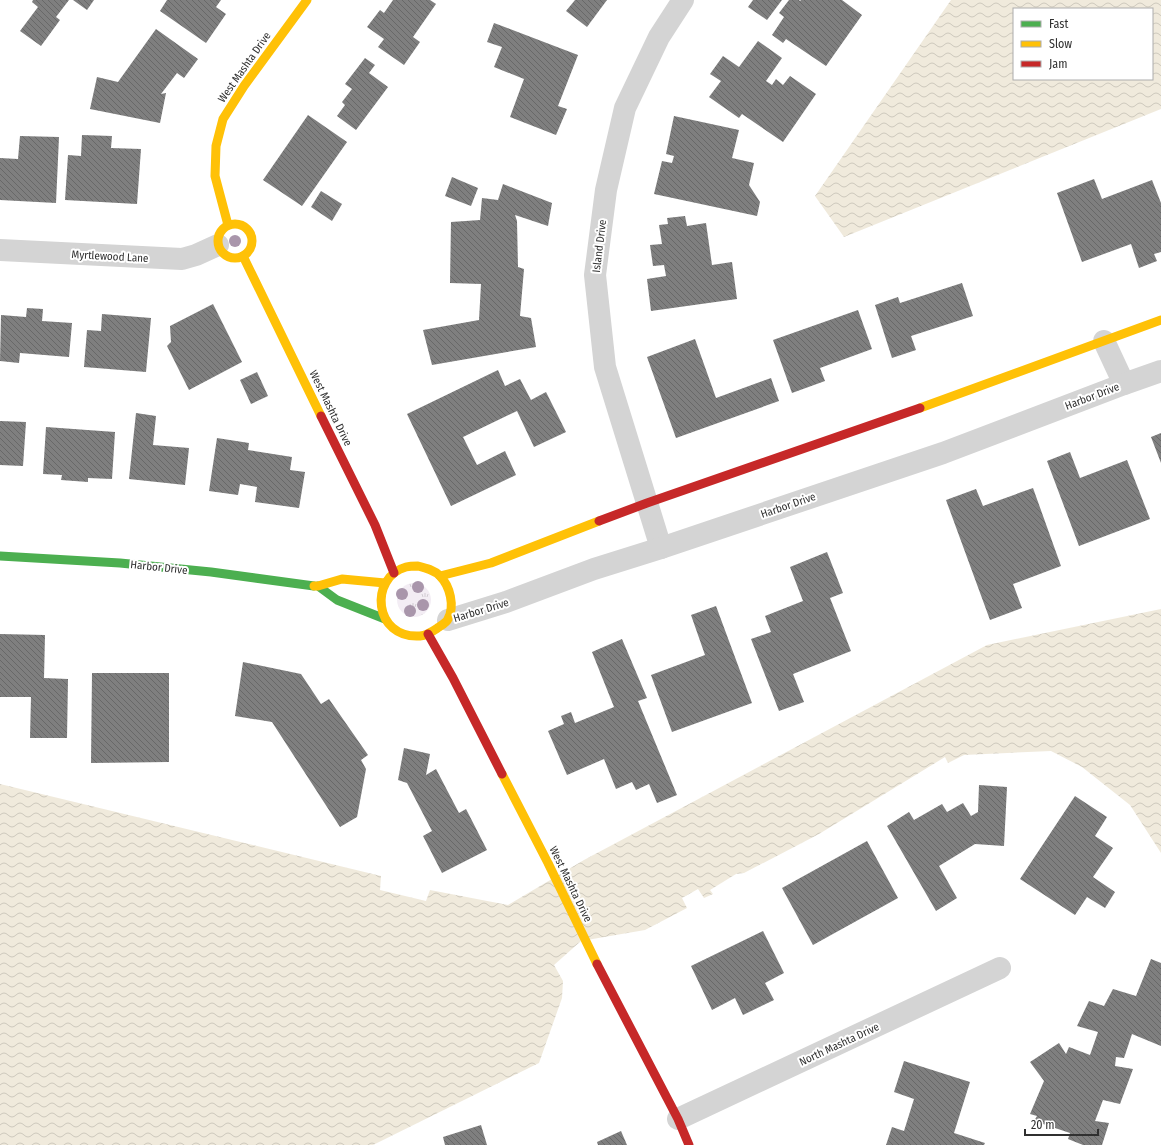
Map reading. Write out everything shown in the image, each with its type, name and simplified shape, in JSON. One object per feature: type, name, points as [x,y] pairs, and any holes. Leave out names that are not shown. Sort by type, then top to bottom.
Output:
[{"type":"street","name":"West Mashta Drive","points":[[228,225],[216,176],[216,146],[223,119],[244,86],[306,0]]},
{"type":"street","name":"Island Drive","points":[[661,548],[605,366],[595,275],[606,190],[625,108],[659,37],[683,0]]},
{"type":"street","points":[[236,223],[243,225],[249,230],[252,237],[252,244],[249,251],[243,256],[236,258],[228,257],[222,252],[218,245],[218,237],[222,229],[228,225],[236,223]]},
{"type":"street","name":"Myrtlewood Lane","points":[[0,250],[182,259],[196,255],[218,245]]},
{"type":"street","name":"West Mashta Drive","points":[[243,256],[375,525],[394,573]]},
{"type":"street","points":[[440,576],[491,563],[647,503],[944,400],[1161,320]]},
{"type":"street","name":"Harbor Drive","points":[[1104,341],[1124,384]]},
{"type":"street","name":"Harbor Drive","points":[[448,620],[506,602],[594,570],[943,453],[1161,371]]},
{"type":"street","name":"Harbor Drive","points":[[0,556],[135,565],[211,572],[318,586],[342,580],[385,583]]},
{"type":"street","points":[[418,566],[430,569],[440,576],[448,586],[452,605],[448,620],[428,634],[416,636],[404,635],[393,629],[385,619],[381,608],[381,595],[385,583],[394,573],[405,567],[418,566]]},
{"type":"street","name":"Harbor Drive","points":[[318,586],[337,600],[385,619]]},
{"type":"street","name":"West Mashta Drive","points":[[428,634],[453,678],[548,863],[598,967],[678,1119],[689,1145]]},
{"type":"street","name":"North Mashta Drive","points":[[678,1119],[1000,968]]},
{"type":"green space","points":[[417,583],[426,588],[430,593],[430,607],[426,612],[421,616],[411,617],[407,616],[398,607],[397,597],[398,593],[407,584]]},
{"type":"water","points":[[951,0],[1161,0],[1161,109],[844,237],[815,196]]},
{"type":"water","points":[[1161,609],[1161,853],[1130,805],[1082,767],[1051,751],[964,755],[948,763],[945,757],[819,834],[744,873],[736,874],[710,890],[713,894],[704,898],[698,889],[682,898],[687,908],[645,930],[581,941],[554,965],[563,981],[562,998],[539,1063],[373,1145],[0,1145],[0,784],[381,876],[380,890],[426,901],[430,890],[508,905],[584,860],[987,645]]},
{"type":"building","points":[[33,0],[69,0],[56,17],[60,20],[41,46],[20,31],[38,7],[32,2]]},
{"type":"building","points":[[73,0],[94,0],[87,10]]},
{"type":"building","points":[[167,0],[221,0],[216,7],[226,14],[206,43],[160,11]]},
{"type":"building","points":[[393,0],[430,0],[436,4],[413,37],[420,42],[404,65],[378,47],[384,39],[367,27],[380,10],[384,13]]},
{"type":"building","points":[[575,0],[607,0],[587,27],[566,11]]},
{"type":"building","points":[[753,0],[782,0],[767,20],[748,7]]},
{"type":"building","points":[[789,0],[842,0],[862,15],[826,66],[786,39],[783,43],[772,35],[784,17],[779,13]]},
{"type":"building","points":[[494,23],[578,55],[558,106],[567,109],[556,135],[510,117],[524,79],[494,67],[502,47],[487,42]]},
{"type":"building","points":[[156,29],[198,59],[184,78],[177,73],[161,94],[166,93],[160,123],[90,109],[97,77],[118,82]]},
{"type":"building","points":[[758,41],[782,58],[766,81],[772,85],[776,79],[783,85],[790,76],[816,94],[783,142],[742,114],[739,118],[709,97],[721,81],[710,74],[723,56],[739,67]]},
{"type":"building","points":[[365,58],[375,65],[369,73],[388,87],[356,130],[337,116],[345,105],[342,102],[352,89],[345,84]]},
{"type":"building","points":[[308,115],[347,142],[302,206],[263,180]]},
{"type":"building","points":[[674,116],[739,130],[732,158],[754,163],[749,185],[760,202],[757,216],[654,194],[662,161],[672,163],[674,156],[666,154]]},
{"type":"building","points":[[82,135],[112,136],[111,148],[141,149],[137,204],[65,200],[68,155],[81,156]]},
{"type":"building","points":[[20,136],[59,137],[56,203],[0,200],[0,158],[18,159]]},
{"type":"building","points":[[452,177],[478,188],[471,206],[445,196]]},
{"type":"building","points":[[1094,179],[1102,199],[1152,180],[1161,203],[1161,252],[1154,254],[1157,261],[1139,268],[1131,244],[1082,262],[1057,193]]},
{"type":"building","points":[[503,184],[552,203],[548,226],[515,215],[517,221],[518,267],[524,269],[520,316],[531,318],[536,347],[432,365],[423,330],[479,320],[481,284],[450,283],[451,222],[480,220],[482,198],[498,200]]},
{"type":"building","points":[[321,191],[342,204],[332,221],[311,207]]},
{"type":"building","points":[[685,216],[687,226],[706,223],[712,265],[732,262],[737,299],[651,311],[647,279],[666,276],[664,265],[653,266],[650,245],[662,244],[659,225],[668,224],[667,218]]},
{"type":"building","points":[[962,283],[973,316],[911,336],[916,350],[892,358],[875,305],[898,297],[900,303]]},
{"type":"building","points":[[213,304],[242,362],[189,390],[167,346],[171,342],[170,326]]},
{"type":"building","points":[[27,308],[43,309],[42,321],[72,323],[69,357],[20,353],[19,363],[0,361],[1,315],[26,317]]},
{"type":"building","points":[[858,310],[872,349],[820,368],[825,381],[792,393],[773,340]]},
{"type":"building","points":[[102,314],[151,318],[146,372],[84,367],[87,330],[101,331]]},
{"type":"building","points":[[695,339],[716,398],[771,378],[779,401],[676,438],[647,357]]},
{"type":"building","points":[[498,370],[505,386],[520,379],[531,400],[546,392],[566,432],[534,447],[517,411],[463,437],[477,465],[505,451],[516,475],[451,506],[407,414]]},
{"type":"building","points":[[257,372],[268,396],[251,404],[240,380]]},
{"type":"building","points":[[136,413],[156,416],[153,445],[189,448],[185,485],[129,479]]},
{"type":"building","points":[[0,421],[26,422],[23,466],[0,465]]},
{"type":"building","points":[[46,427],[115,432],[112,479],[88,478],[88,482],[61,480],[62,475],[43,474]]},
{"type":"building","points":[[1161,433],[1161,463],[1151,437]]},
{"type":"building","points":[[217,438],[249,443],[248,450],[292,457],[290,470],[305,472],[299,508],[255,502],[257,487],[240,484],[238,495],[209,491]]},
{"type":"building","points":[[1070,452],[1080,478],[1127,460],[1150,519],[1079,546],[1047,461]]},
{"type":"building","points":[[1033,488],[1061,566],[1013,584],[1022,608],[990,620],[946,500],[976,489],[983,506]]},
{"type":"building","points":[[827,552],[843,593],[830,598],[851,651],[793,674],[804,702],[779,711],[751,639],[771,632],[765,616],[803,601],[790,567]]},
{"type":"building","points":[[716,606],[752,703],[672,732],[651,675],[705,655],[691,615]]},
{"type":"building","points":[[0,634],[45,635],[44,678],[68,679],[67,738],[30,738],[31,697],[0,697]]},
{"type":"building","points":[[622,639],[647,698],[638,701],[677,795],[657,803],[649,784],[636,790],[632,782],[616,789],[604,759],[567,775],[548,731],[564,724],[561,716],[571,712],[575,723],[614,707],[592,652]]},
{"type":"building","points":[[243,662],[301,674],[321,704],[329,699],[368,755],[361,760],[366,769],[357,817],[340,827],[272,722],[235,716]]},
{"type":"building","points":[[92,673],[169,673],[169,762],[91,763]]},
{"type":"building","points":[[404,748],[430,754],[426,775],[436,769],[459,813],[466,809],[487,850],[442,873],[423,836],[432,831],[407,783],[398,780]]},
{"type":"building","points":[[979,785],[1007,787],[1004,846],[975,844],[939,866],[957,898],[936,911],[887,826],[909,812],[914,820],[942,804],[947,812],[963,803],[971,816],[978,812]]},
{"type":"building","points":[[1075,796],[1107,817],[1095,836],[1113,848],[1093,877],[1115,892],[1105,908],[1087,897],[1075,915],[1020,879]]},
{"type":"building","points":[[867,841],[898,898],[813,945],[782,888]]},
{"type":"building","points":[[763,931],[784,973],[765,983],[774,1000],[743,1015],[735,998],[712,1010],[691,966]]},
{"type":"building","points":[[1151,959],[1161,963],[1161,1046],[1132,1034],[1124,1058],[1116,1057],[1115,1066],[1133,1069],[1120,1104],[1103,1100],[1095,1121],[1109,1123],[1102,1145],[1083,1145],[1068,1139],[1070,1133],[1034,1121],[1037,1116],[1030,1114],[1044,1081],[1030,1062],[1059,1043],[1066,1054],[1069,1047],[1090,1055],[1098,1032],[1077,1026],[1089,1001],[1104,1006],[1113,989],[1136,996]]},
{"type":"building","points":[[904,1061],[970,1082],[954,1133],[985,1143],[984,1145],[886,1145],[892,1127],[904,1131],[914,1099],[894,1092]]},
{"type":"building","points":[[481,1125],[487,1145],[445,1145],[443,1137]]},
{"type":"building","points":[[621,1131],[627,1145],[598,1145],[597,1142]]},
{"type":"traffic: fast","points":[[0,556],[120,563],[211,572],[314,586]]},
{"type":"traffic: fast","points":[[318,586],[337,600],[385,619]]},
{"type":"traffic: slow","points":[[228,225],[215,176],[216,146],[223,119],[244,86],[307,0]]},
{"type":"traffic: slow","points":[[232,224],[238,224],[242,225],[249,231],[252,241],[251,248],[245,255],[238,258],[232,258],[228,257],[221,251],[218,244],[218,238],[219,234],[225,227],[232,224]]},
{"type":"traffic: slow","points":[[243,256],[321,416]]},
{"type":"traffic: slow","points":[[920,408],[1161,320]]},
{"type":"traffic: slow","points":[[440,576],[491,563],[599,521]]},
{"type":"traffic: slow","points":[[418,566],[433,571],[444,580],[449,591],[451,602],[450,614],[447,621],[430,633],[420,636],[404,634],[393,628],[385,618],[382,606],[382,594],[386,582],[394,573],[406,567],[418,566]]},
{"type":"traffic: slow","points":[[314,586],[342,579],[385,583]]},
{"type":"traffic: slow","points":[[502,774],[548,863],[597,964]]},
{"type":"traffic: jam","points":[[599,521],[920,408]]},
{"type":"traffic: jam","points":[[321,416],[375,525],[394,573]]},
{"type":"traffic: jam","points":[[428,634],[453,678],[502,774]]},
{"type":"traffic: jam","points":[[597,964],[678,1119],[689,1145]]}]
